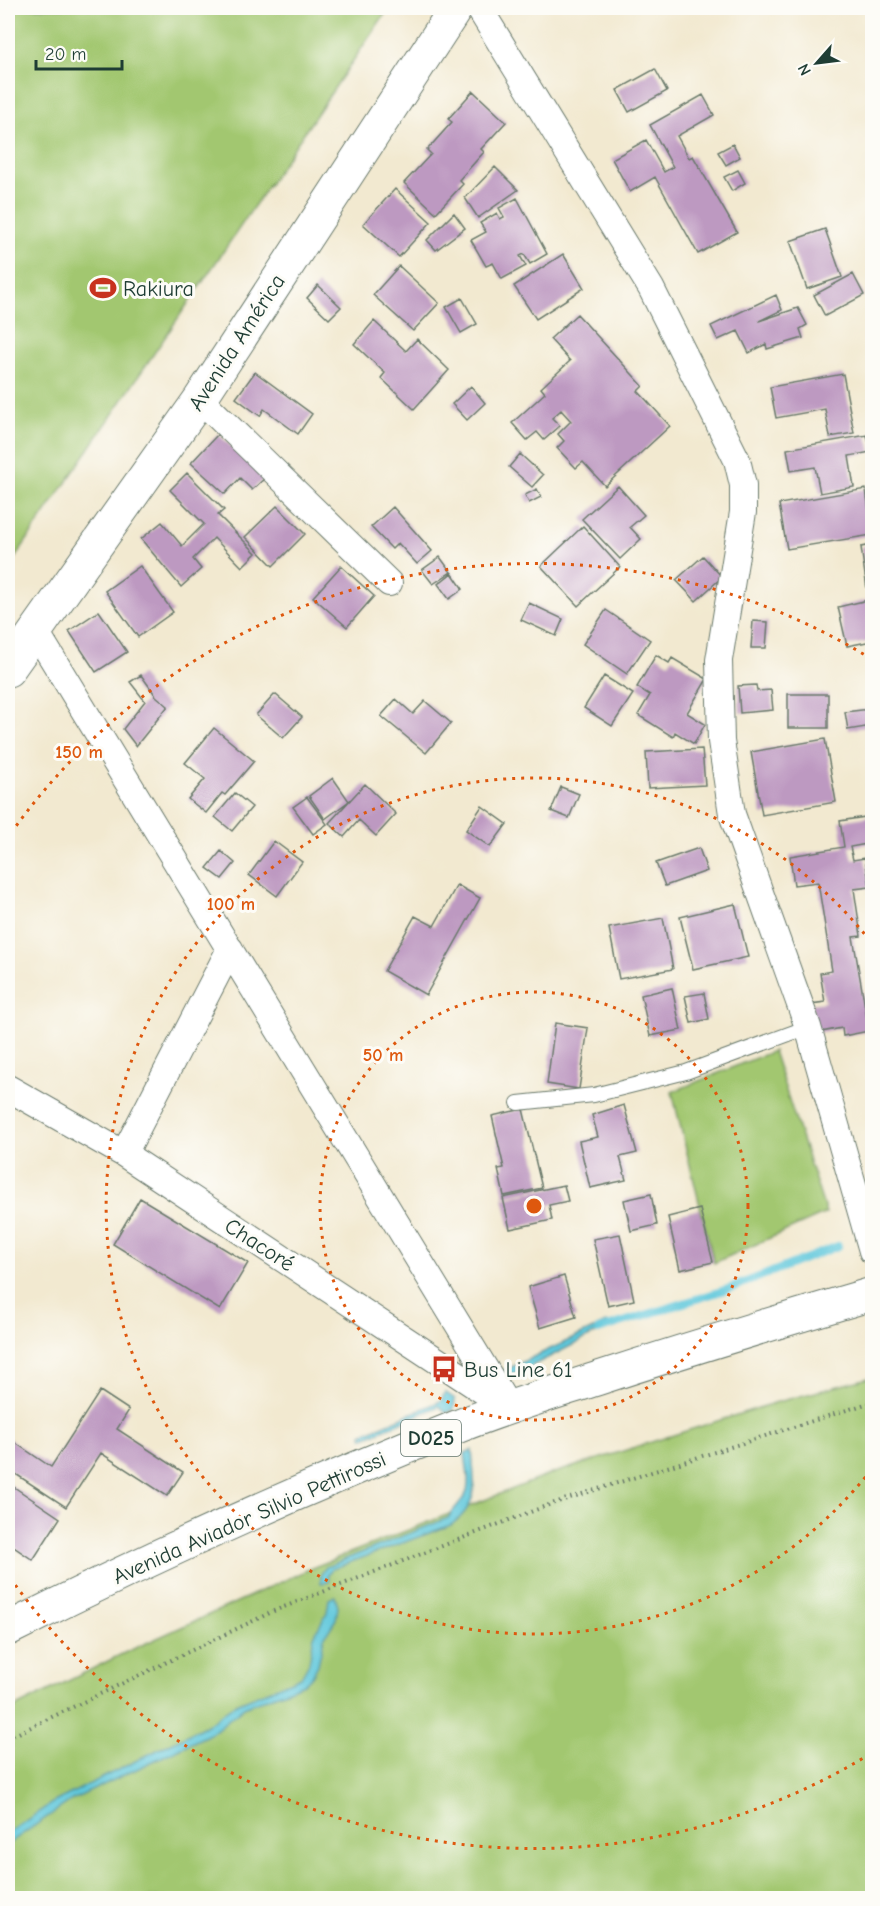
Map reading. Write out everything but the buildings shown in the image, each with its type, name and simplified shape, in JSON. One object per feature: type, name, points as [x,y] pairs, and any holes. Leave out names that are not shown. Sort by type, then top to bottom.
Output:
[{"type":"main road","name":"Avenida América","points":[[8,670],[200,399],[456,8]]},
{"type":"main road","name":"Avenida Aviador Silvio Pettirossi","points":[[8,1629],[75,1595],[282,1500],[459,1426],[716,1340],[873,1294]]},
{"type":"street","points":[[479,8],[651,288],[737,460],[742,485],[743,512],[719,660],[722,741],[732,814],[808,1027],[873,1251]]},
{"type":"street","points":[[200,399],[389,583]]},
{"type":"street","points":[[35,630],[509,1408]]},
{"type":"street","points":[[124,1154],[230,949]]},
{"type":"street","name":"Chacoré","points":[[8,1088],[124,1154],[509,1408]]},
{"type":"lane","points":[[518,1103],[594,1095],[686,1072],[808,1027]]},
{"type":"path","points":[[8,1738],[276,1610],[551,1504],[873,1402]]},
{"type":"green space","name":"Rakiura","points":[[8,8],[389,8],[8,568]]},
{"type":"green space","points":[[773,1051],[826,1213],[714,1263],[672,1092]]},
{"type":"green space","points":[[872,1377],[872,1898],[8,1898],[8,1711],[122,1654],[314,1567],[551,1474],[774,1403]]},
{"type":"water","points":[[606,1323],[608,1327],[528,1368],[507,1375],[503,1371]]},
{"type":"water","points":[[445,1392],[455,1399],[454,1409],[447,1413],[439,1406],[364,1438],[362,1434],[441,1401]]},
{"type":"water","points":[[472,1450],[474,1491],[461,1517],[451,1525],[332,1569],[328,1575],[329,1582],[321,1583],[321,1574],[326,1567],[448,1518],[464,1497],[468,1487],[465,1453]]},
{"type":"water","points":[[335,1596],[338,1607],[336,1619],[324,1638],[318,1665],[304,1684],[244,1707],[212,1733],[72,1800],[8,1844],[8,1833],[52,1803],[205,1726],[234,1705],[301,1677],[309,1663],[314,1636],[327,1612],[329,1599]]},
{"type":"waterway","points":[[598,1330],[731,1288],[838,1246]]},
{"type":"place","name":"Rakiura","points":[[103,288]]},
{"type":"place","name":"Bus Line 61","points":[[444,1369]]}]
